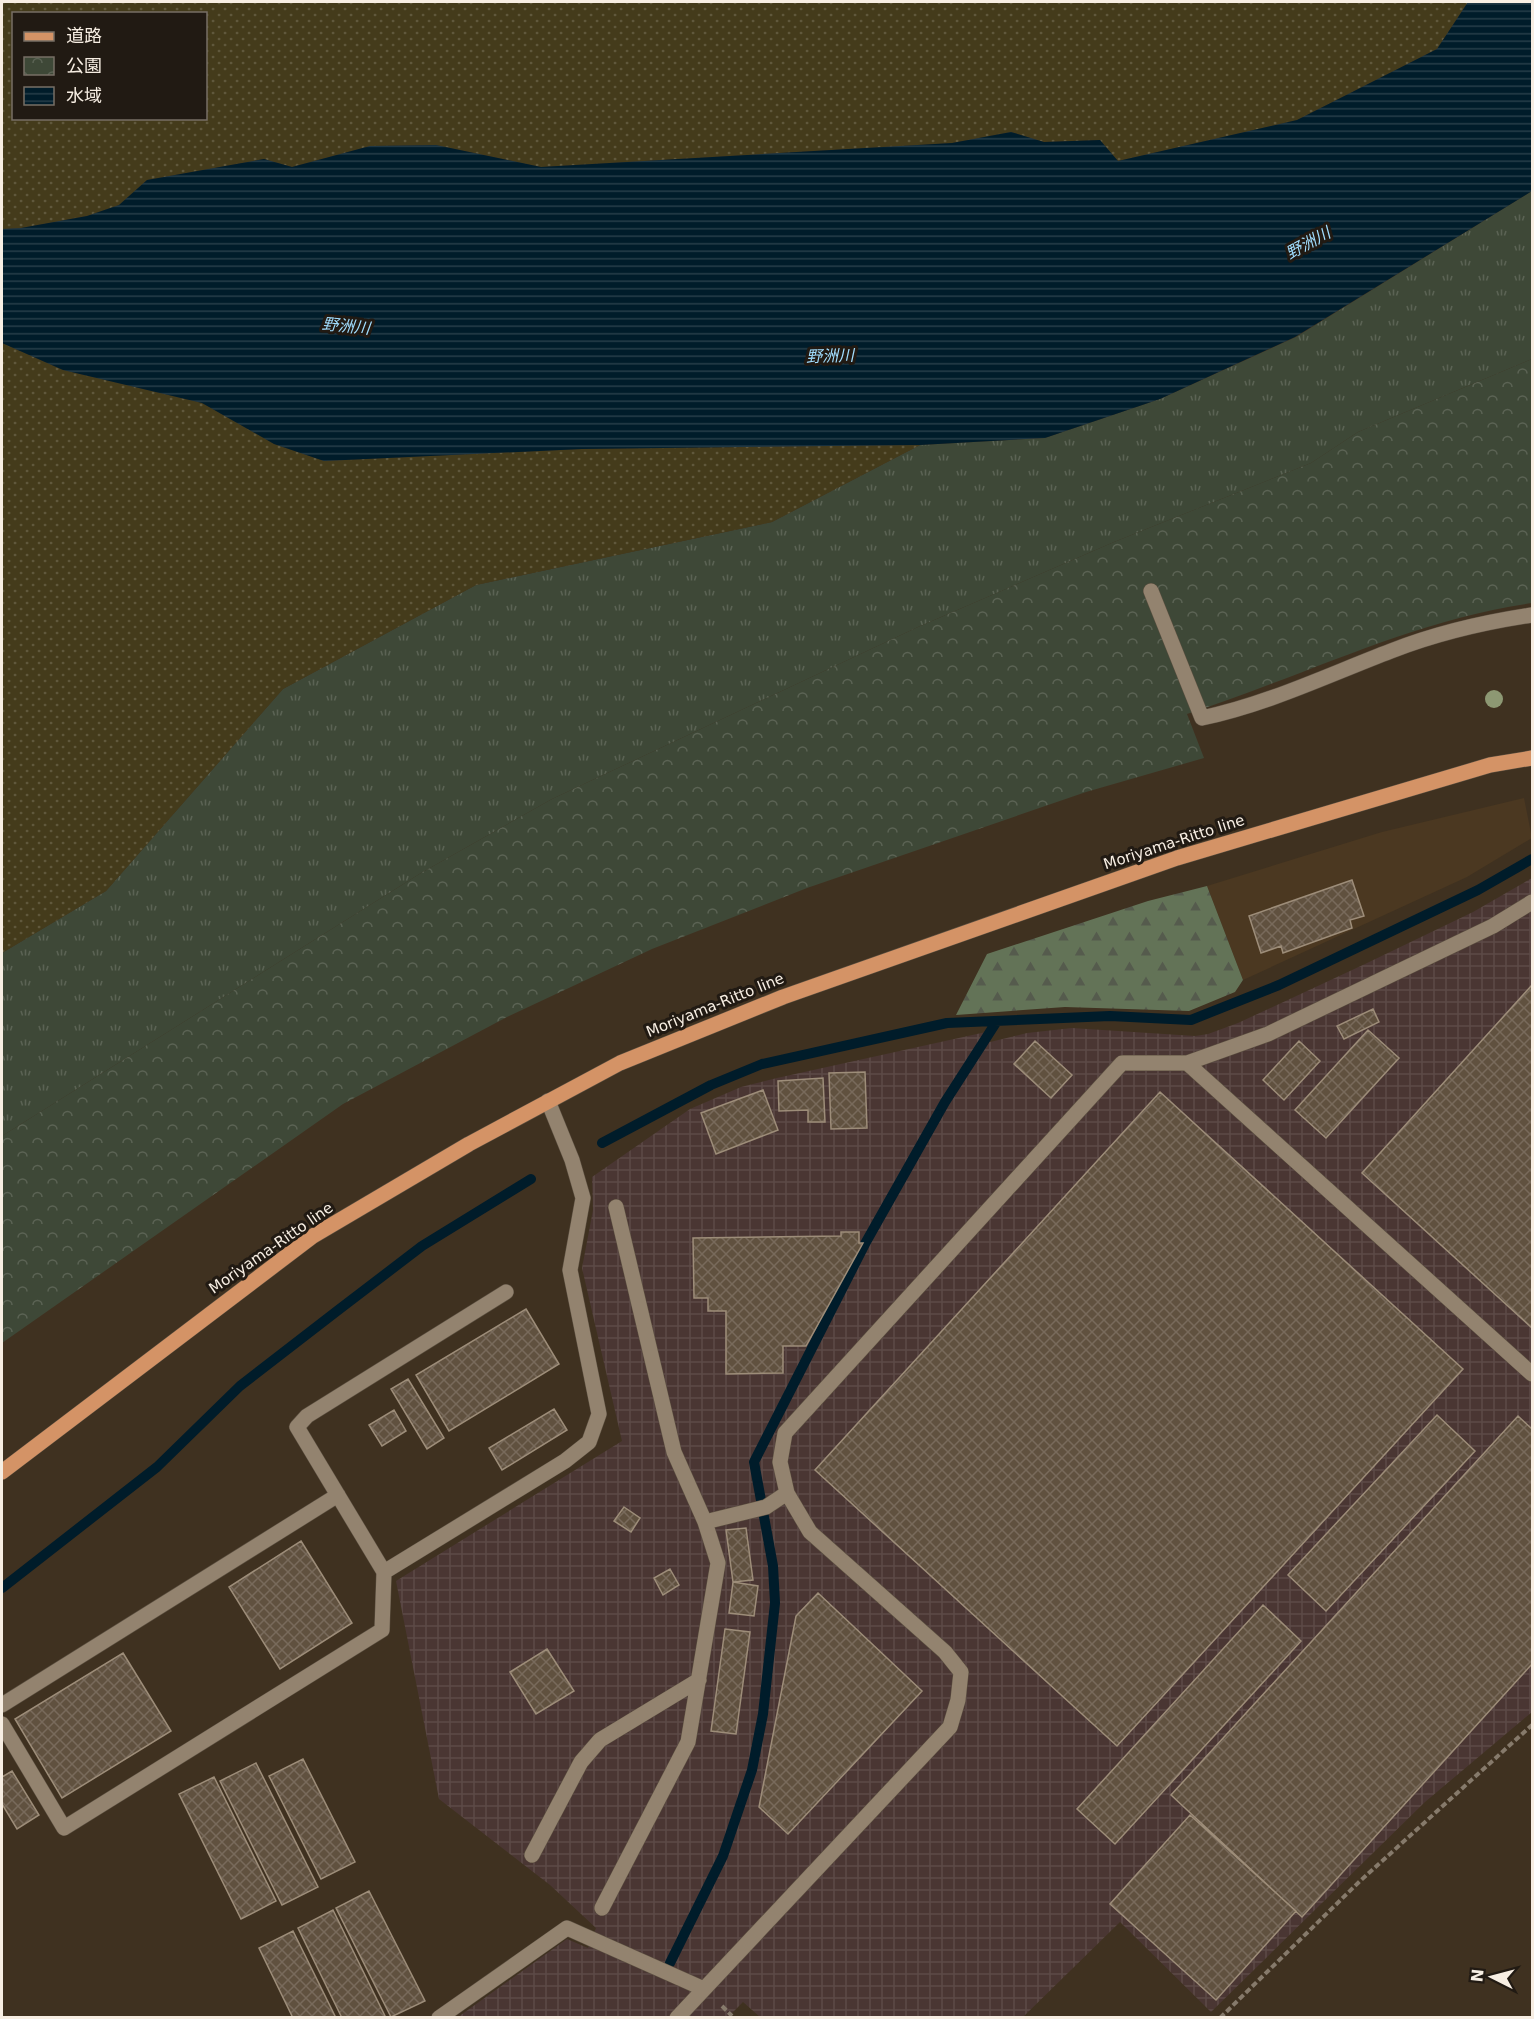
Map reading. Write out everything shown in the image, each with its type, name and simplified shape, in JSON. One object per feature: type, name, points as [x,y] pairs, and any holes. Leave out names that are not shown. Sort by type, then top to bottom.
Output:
[{"type":"main road","name":"Moriyama-Ritto line","points":[[2,1472],[313,1236],[469,1144],[620,1064],[783,997],[1155,866],[1490,765],[1533,758]]},
{"type":"lane","points":[[1151,591],[1202,718],[1267,701],[1394,650],[1486,621],[1533,615]]},
{"type":"lane","points":[[677,2018],[950,1727],[958,1700],[961,1672],[945,1652],[810,1532],[787,1493],[780,1462],[786,1433],[1122,1063],[1187,1063],[1268,1034],[1493,926],[1533,902]]},
{"type":"lane","points":[[1187,1063],[1533,1374]]},
{"type":"lane","points":[[384,1572],[566,1461],[589,1442],[599,1414],[570,1269],[583,1198],[572,1160],[548,1101]]},
{"type":"lane","points":[[602,1908],[688,1742],[718,1563],[705,1522],[674,1452],[616,1207]]},
{"type":"lane","points":[[2,1724],[64,1828],[382,1629],[384,1572],[297,1427],[307,1416],[506,1292]]},
{"type":"lane","points":[[705,1522],[761,1508],[787,1493]]},
{"type":"lane","points":[[2,1705],[339,1495]]},
{"type":"lane","points":[[532,1855],[581,1762],[600,1740],[699,1680]]},
{"type":"lane","points":[[439,2018],[567,1928],[704,1989]]},
{"type":"path","points":[[1220,2018],[1359,1882],[1533,1725]]},
{"type":"shaded area","points":[[1524,798],[1532,838],[1467,877],[1243,980],[1207,886],[1382,832]]},
{"type":"shaded area","points":[[1532,878],[1532,1712],[1425,1802],[1211,2012],[1120,1922],[1023,2017],[760,2017],[743,2002],[728,2017],[458,2017],[567,1939],[588,1948],[596,1928],[550,1885],[439,1799],[396,1581],[622,1441],[582,1268],[593,1210],[592,1177],[690,1109],[741,1087],[777,1078],[986,1032],[990,1042],[1027,1033],[1072,1028],[1195,1036],[1208,1034],[1238,1023],[1473,912]]},
{"type":"green space","points":[[1532,191],[1532,359],[1358,432],[1311,463],[1114,542],[918,627],[552,799],[421,873],[2,1136],[2,953],[106,891],[283,689],[476,585],[772,522],[920,445],[1045,438],[1160,399],[1296,337]]},
{"type":"green space","points":[[1532,359],[1532,603],[1443,622],[1187,714],[1204,758],[1086,792],[807,888],[652,949],[507,1017],[343,1104],[2,1343],[2,1136],[421,873],[552,799],[918,627],[1114,542],[1311,463],[1358,432]]},
{"type":"green space","points":[[1207,886],[1243,980],[1235,992],[1189,1011],[1065,1007],[956,1015],[987,954],[1148,901]]},
{"type":"sand","points":[[2,2],[1468,2],[1437,49],[1297,120],[1118,161],[1100,140],[1044,142],[1011,132],[952,143],[541,167],[436,145],[370,146],[292,167],[264,159],[147,180],[119,205],[87,216],[21,228],[2,229]]},
{"type":"sand","points":[[2,343],[63,370],[202,403],[274,444],[324,461],[582,449],[920,445],[772,522],[476,585],[283,689],[106,891],[2,953]]},
{"type":"water","name":"野洲川","points":[[1468,2],[1532,2],[1532,191],[1295,337],[1160,399],[1045,438],[920,445],[582,449],[324,461],[274,444],[202,403],[63,370],[2,343],[2,229],[21,228],[87,216],[119,205],[147,180],[264,159],[292,167],[370,146],[436,145],[541,167],[952,143],[1011,132],[1044,142],[1100,140],[1118,161],[1297,120],[1437,49]]},
{"type":"building","points":[[1352,880],[1364,916],[1350,920],[1352,928],[1283,953],[1281,946],[1261,953],[1249,916]]},
{"type":"building","points":[[1532,985],[1532,1328],[1362,1173]]},
{"type":"building","points":[[1373,1009],[1379,1022],[1344,1039],[1337,1026]]},
{"type":"building","points":[[1368,1030],[1399,1058],[1326,1138],[1295,1110]]},
{"type":"building","points":[[1035,1041],[1072,1075],[1051,1098],[1014,1064]]},
{"type":"building","points":[[1299,1041],[1320,1061],[1284,1100],[1263,1080]]},
{"type":"building","points":[[865,1072],[867,1128],[831,1129],[829,1073]]},
{"type":"building","points":[[823,1078],[825,1122],[808,1122],[808,1110],[779,1111],[778,1081]]},
{"type":"building","points":[[763,1090],[778,1130],[716,1154],[701,1113]]},
{"type":"building","points":[[1160,1092],[1463,1369],[1117,1746],[815,1470]]},
{"type":"building","points":[[841,1232],[859,1232],[859,1243],[863,1243],[806,1346],[783,1346],[783,1373],[726,1374],[726,1311],[708,1311],[708,1298],[694,1298],[693,1238],[841,1236]]},
{"type":"building","points":[[526,1309],[559,1364],[449,1431],[416,1375]]},
{"type":"building","points":[[408,1379],[444,1438],[427,1449],[391,1389]]},
{"type":"building","points":[[554,1409],[567,1430],[502,1470],[489,1448]]},
{"type":"building","points":[[394,1410],[406,1431],[382,1446],[369,1425]]},
{"type":"building","points":[[1437,1415],[1475,1451],[1326,1611],[1288,1575]]},
{"type":"building","points":[[1518,1416],[1532,1429],[1532,1664],[1302,1917],[1171,1795]]},
{"type":"building","points":[[624,1507],[640,1518],[631,1532],[614,1521]]},
{"type":"building","points":[[746,1528],[753,1580],[733,1582],[726,1530]]},
{"type":"building","points":[[301,1541],[352,1623],[280,1669],[229,1587]]},
{"type":"building","points":[[670,1569],[679,1585],[663,1595],[654,1578]]},
{"type":"building","points":[[733,1582],[758,1586],[754,1616],[729,1613]]},
{"type":"building","points":[[818,1593],[922,1691],[788,1834],[759,1807],[796,1616]]},
{"type":"building","points":[[1263,1605],[1301,1641],[1115,1844],[1077,1809]]},
{"type":"building","points":[[725,1629],[750,1632],[736,1734],[711,1731]]},
{"type":"building","points":[[547,1649],[574,1691],[536,1714],[510,1672]]},
{"type":"building","points":[[123,1653],[171,1731],[62,1798],[15,1719]]},
{"type":"building","points":[[303,1759],[355,1862],[321,1879],[269,1776]]},
{"type":"building","points":[[256,1763],[318,1887],[282,1905],[220,1781]]},
{"type":"building","points":[[12,1771],[39,1815],[17,1829],[2,1804],[2,1777]]},
{"type":"building","points":[[214,1777],[276,1901],[241,1919],[179,1794]]},
{"type":"building","points":[[1190,1815],[1296,1911],[1216,2000],[1110,1904]]},
{"type":"building","points":[[369,1891],[425,2001],[391,2017],[336,1908]]},
{"type":"building","points":[[333,1910],[386,2018],[342,2018],[298,1928]]},
{"type":"building","points":[[293,1931],[336,2018],[293,2018],[259,1948]]},
{"type":"waterway","points":[[602,1143],[711,1085],[762,1064],[947,1023],[1110,1016],[1191,1020],[1279,985],[1478,890],[1532,859]]},
{"type":"waterway","points":[[670,1963],[723,1856],[752,1770],[763,1714],[775,1603],[773,1566],[754,1462],[866,1242],[945,1102],[997,1021]]},
{"type":"waterway","points":[[2,1588],[157,1467],[240,1386],[337,1311],[422,1246],[531,1179]]}]
